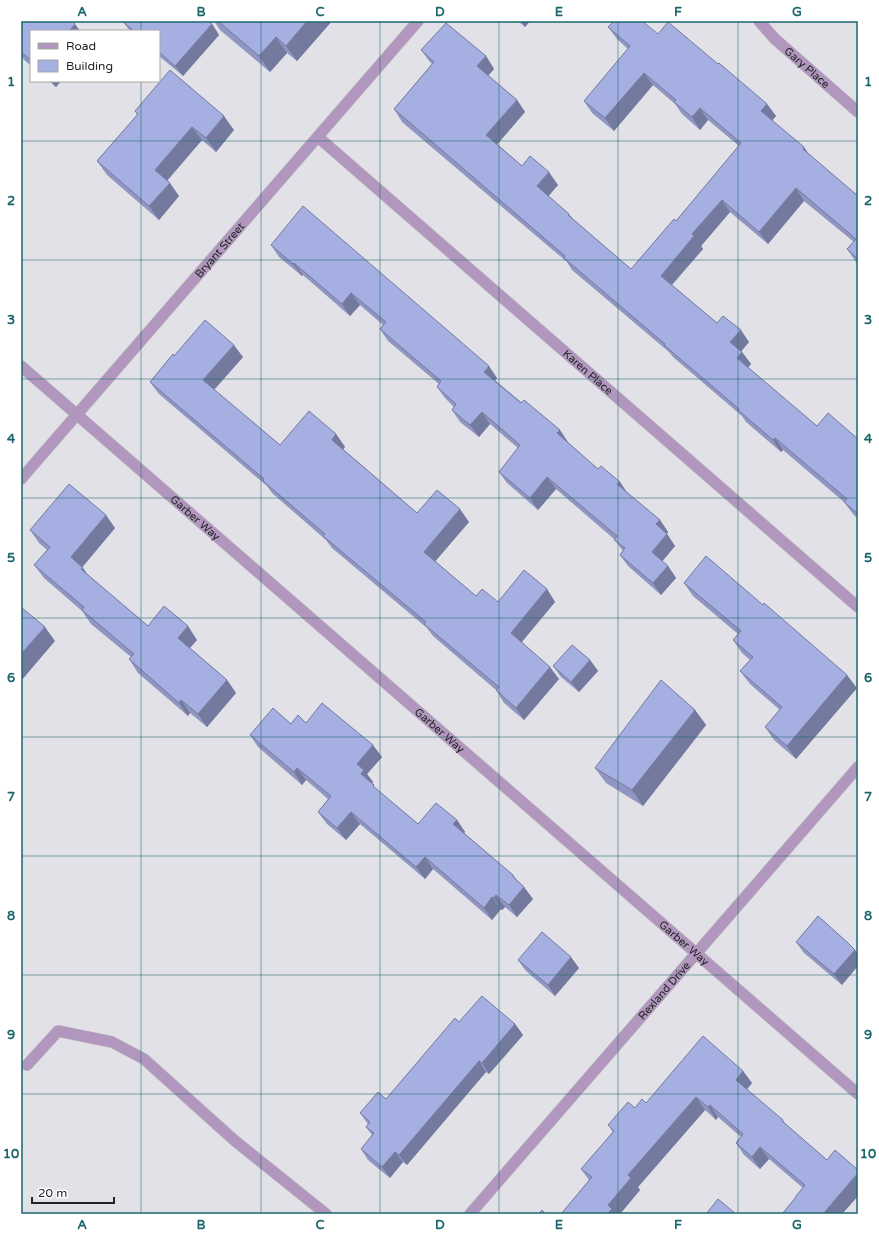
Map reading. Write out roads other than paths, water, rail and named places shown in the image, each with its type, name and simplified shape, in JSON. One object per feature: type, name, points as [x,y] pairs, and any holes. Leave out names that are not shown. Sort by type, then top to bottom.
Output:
[{"type":"street","name":"Bryant Street","points":[[21,479],[418,21]]},
{"type":"street","name":"Gary Place","points":[[759,21],[775,39],[858,112]]},
{"type":"street","name":"Karen Place","points":[[318,137],[858,607]]},
{"type":"street","name":"Garber Way","points":[[21,366],[858,1094]]},
{"type":"street","name":"Rexland Drive","points":[[470,1214],[858,767]]},
{"type":"street","points":[[27,1066],[58,1031],[112,1042],[144,1059],[234,1140],[326,1214]]}]
